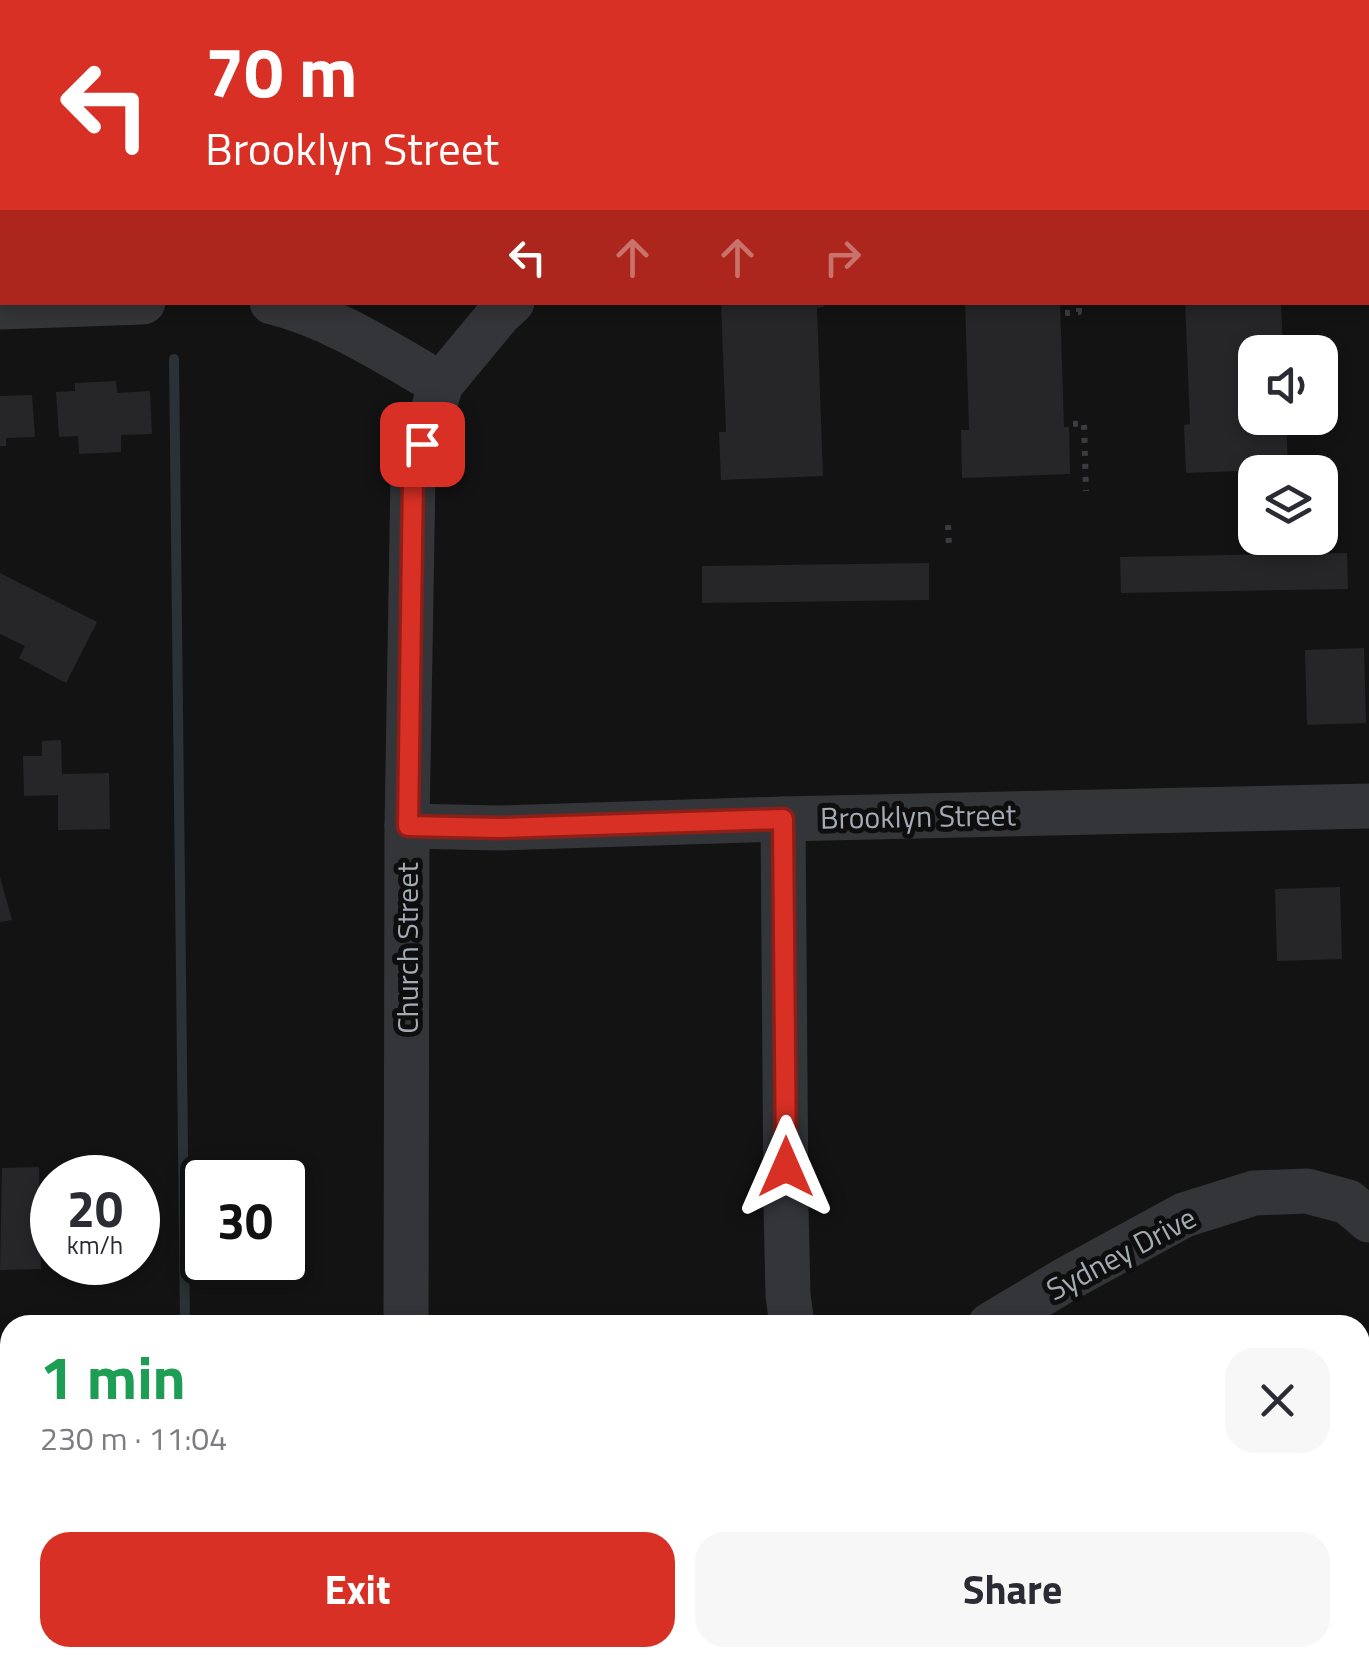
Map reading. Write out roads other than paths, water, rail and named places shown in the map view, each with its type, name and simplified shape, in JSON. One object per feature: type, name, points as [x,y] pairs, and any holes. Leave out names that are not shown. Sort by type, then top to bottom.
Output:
[{"type":"street","points":[[0,307],[57,305]]},
{"type":"street","points":[[283,305],[351,332],[441,384]]},
{"type":"street","name":"Church Street","points":[[406,1315],[413,476],[441,384],[508,305]]},
{"type":"street","name":"Brooklyn Street","points":[[408,826],[500,828],[1369,806]]},
{"type":"street","points":[[783,819],[791,1315]]},
{"type":"street","name":"Sydney Drive","points":[[1007,1315],[1184,1215],[1254,1193],[1308,1191],[1348,1202],[1369,1220]]},
{"type":"waterway","points":[[174,359],[185,1315]]}]
